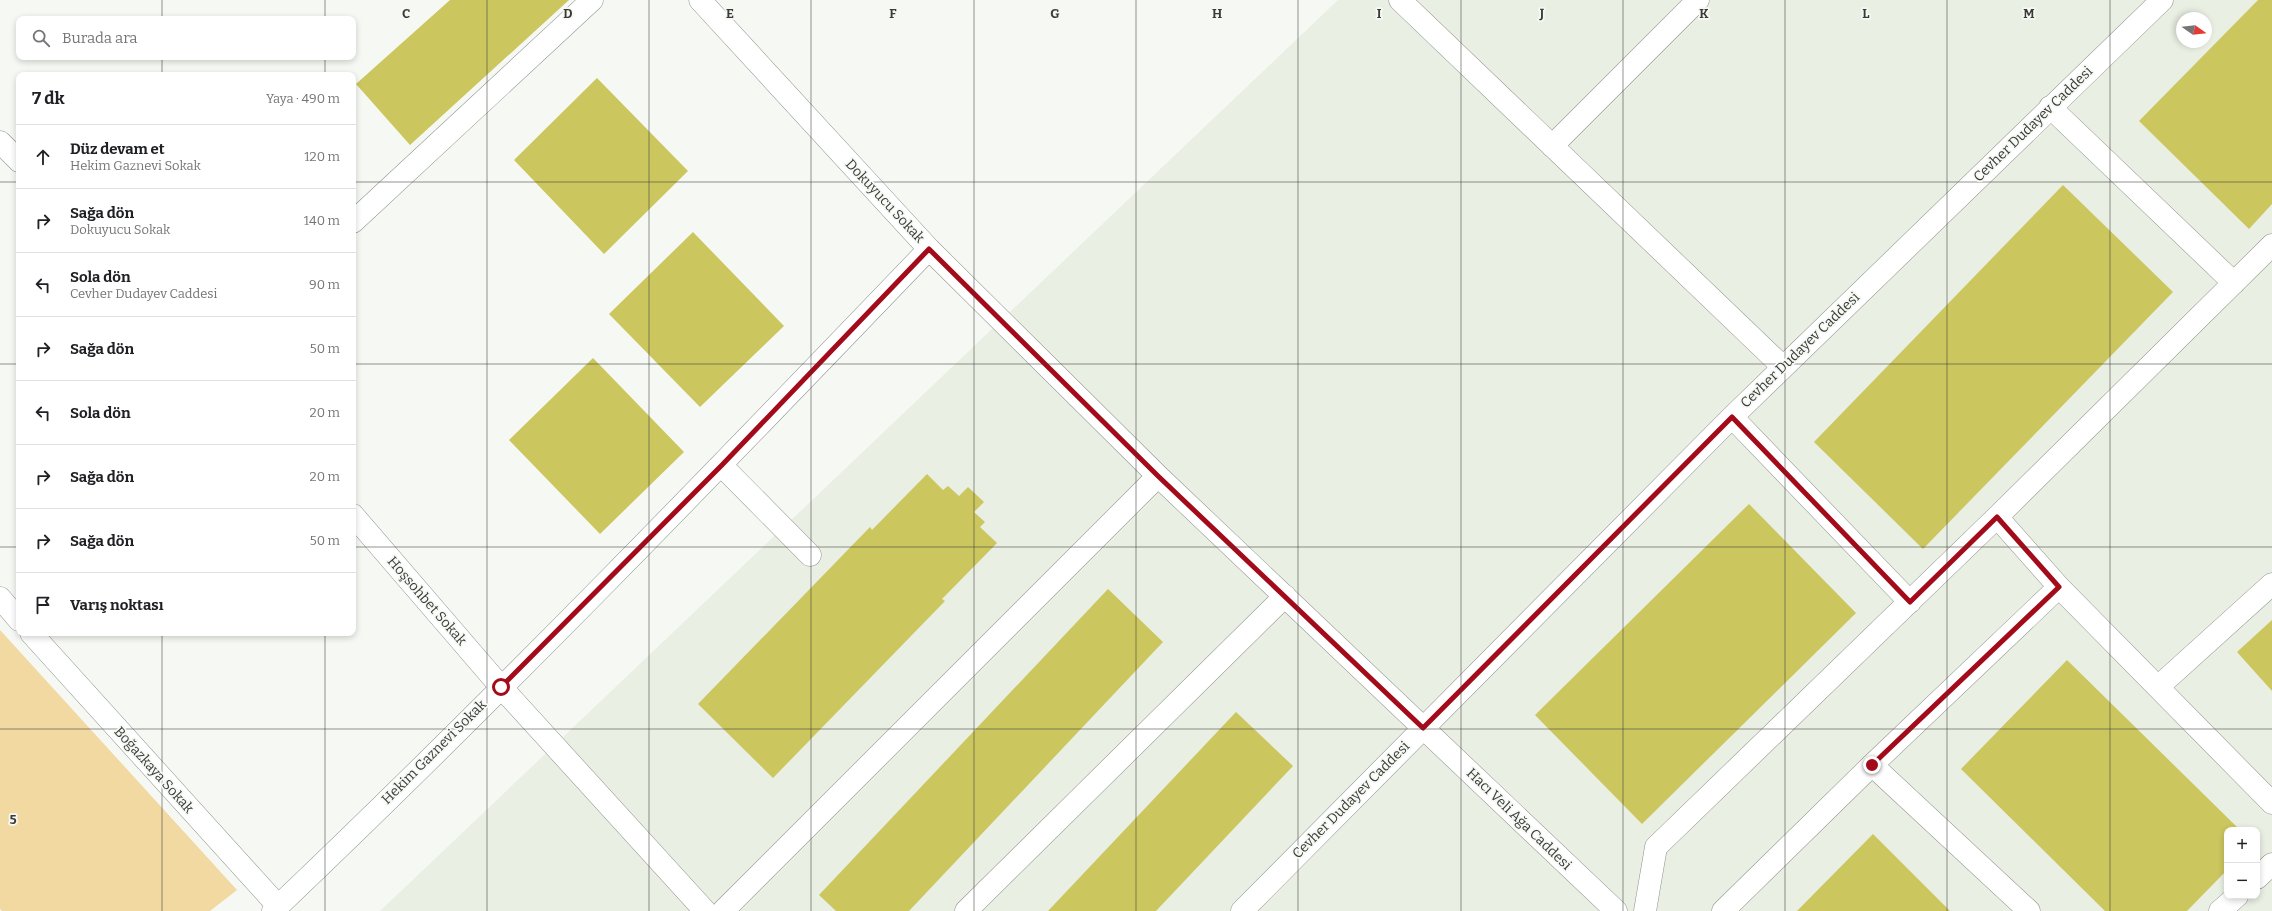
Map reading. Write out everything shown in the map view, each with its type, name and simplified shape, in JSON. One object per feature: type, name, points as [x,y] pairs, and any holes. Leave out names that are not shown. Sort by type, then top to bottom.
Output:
[{"type":"street","points":[[356,219],[592,0]]},
{"type":"street","name":"Dokuyucu Sokak","points":[[700,0],[929,249],[1158,476],[1423,728]]},
{"type":"street","points":[[1400,0],[1783,367]]},
{"type":"street","points":[[1552,146],[1698,0]]},
{"type":"street","name":"Cevher Dudayev Caddesi","points":[[1242,911],[1732,417],[2162,0]]},
{"type":"street","points":[[2050,107],[2234,283]]},
{"type":"street","points":[[0,142],[16,158]]},
{"type":"street","points":[[1645,911],[1656,847],[1997,517],[2272,245]]},
{"type":"street","name":"Hekim Gaznevi Sokak","points":[[275,909],[501,687],[722,465],[929,249]]},
{"type":"street","points":[[1732,417],[1910,602]]},
{"type":"street","points":[[722,465],[810,555]]},
{"type":"street","points":[[723,911],[1158,476]]},
{"type":"street","points":[[1997,517],[2059,587],[2272,803]]},
{"type":"street","name":"Hoşsohbet Sokak","points":[[356,518],[501,687],[705,911]]},
{"type":"street","points":[[2158,687],[2272,584]]},
{"type":"street","points":[[1723,911],[1872,765],[2059,587]]},
{"type":"street","points":[[966,911],[1285,596]]},
{"type":"street","points":[[0,598],[16,617]]},
{"type":"street","name":"Boğazkaya Sokak","points":[[34,636],[275,909]]},
{"type":"street","name":"Hacı Veli Ağa Caddesi","points":[[1423,728],[1616,911]]},
{"type":"street","points":[[1872,765],[2029,911]]},
{"type":"street","points":[[2260,875],[2272,864]]},
{"type":"street","points":[[2220,911],[2234,899]]},
{"type":"shaded area","points":[[1338,0],[2272,0],[2272,911],[380,911]]},
{"type":"shaded area","points":[[0,630],[237,890],[210,911],[2,911],[0,909]]},
{"type":"building","points":[[450,0],[569,0],[410,145],[356,84]]},
{"type":"building","points":[[2258,0],[2272,0],[2272,204],[2249,229],[2139,121]]},
{"type":"building","points":[[597,78],[688,171],[604,254],[514,160]]},
{"type":"building","points":[[2063,185],[2173,292],[1923,549],[1814,442]]},
{"type":"building","points":[[693,232],[784,326],[700,407],[609,314]]},
{"type":"building","points":[[593,358],[684,452],[600,534],[509,440]]},
{"type":"building","points":[[927,474],[943,490],[948,486],[959,496],[968,487],[984,502],[974,512],[985,522],[980,527],[997,543],[942,599],[945,601],[773,778],[698,704],[870,527],[872,530]]},
{"type":"building","points":[[1749,504],[1856,613],[1642,824],[1535,715]]},
{"type":"building","points":[[1108,589],[1163,642],[909,911],[836,911],[819,895]]},
{"type":"building","points":[[2272,620],[2272,691],[2237,652]]},
{"type":"building","points":[[2067,660],[2237,827],[2224,827],[2224,873],[2187,911],[2105,911],[1961,769]]},
{"type":"building","points":[[1236,712],[1293,766],[1156,911],[1048,911]]},
{"type":"building","points":[[1873,834],[1950,911],[1797,911]]},
{"type":"route","points":[[501,687],[722,465],[929,249],[1158,476],[1423,728],[1732,417],[1910,602],[1997,517],[2059,587],[1872,765]]}]
